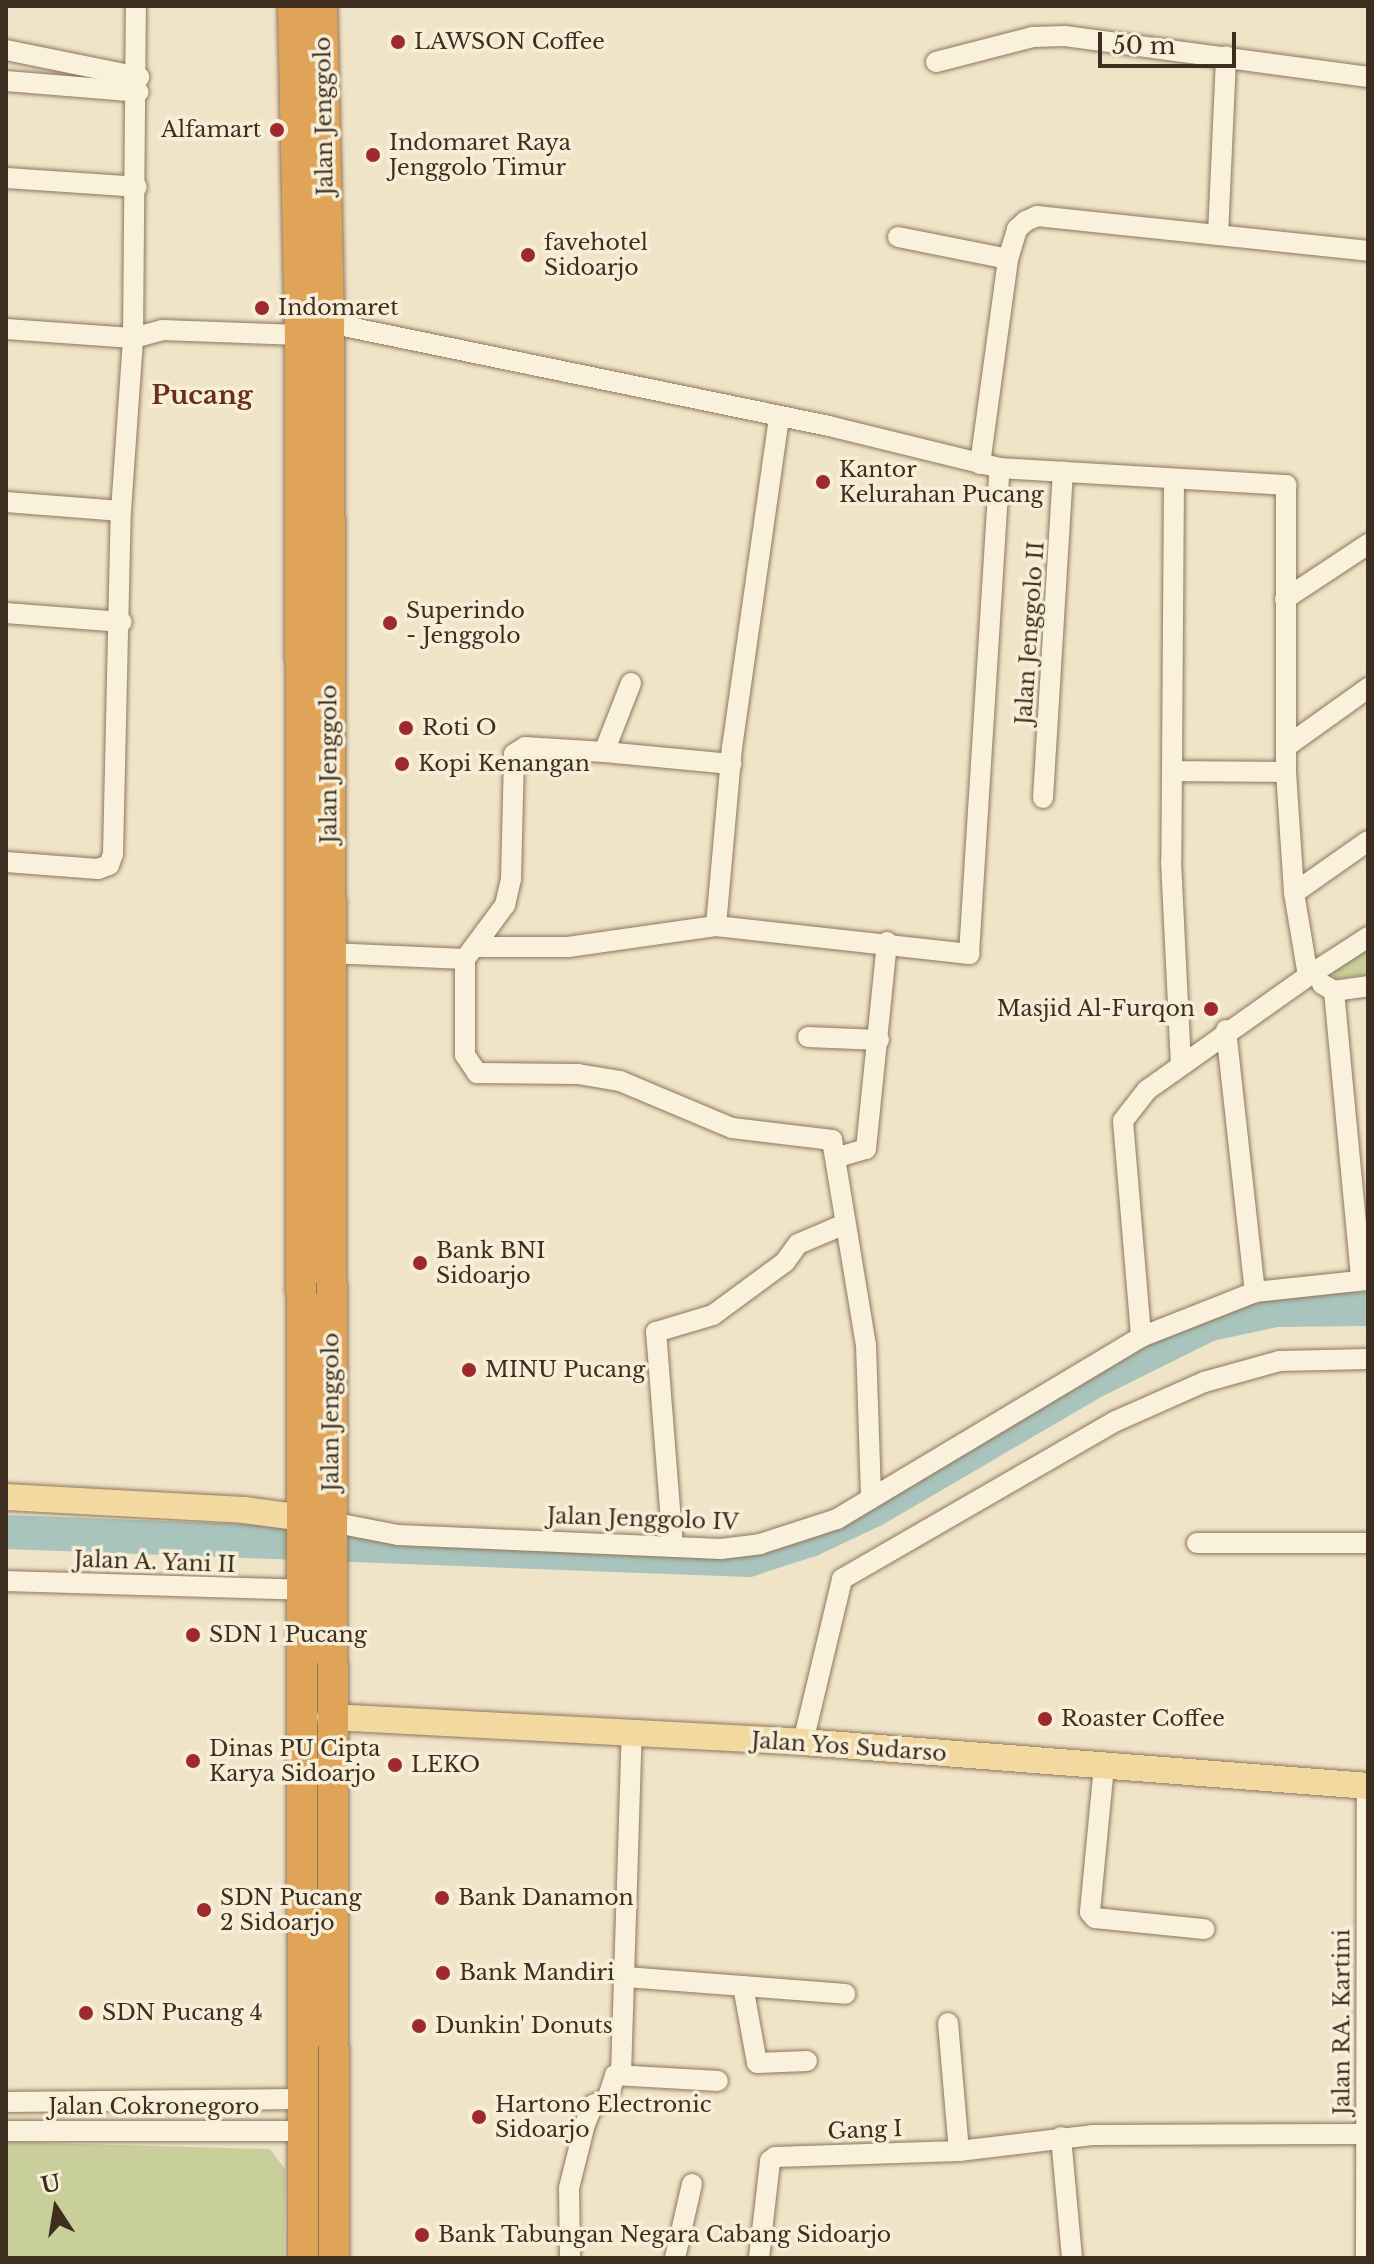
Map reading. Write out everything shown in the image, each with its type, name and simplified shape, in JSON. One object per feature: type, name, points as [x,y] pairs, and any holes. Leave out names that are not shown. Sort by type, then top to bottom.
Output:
[{"type":"highway","name":"Jalan Jenggolo","points":[[293,6],[317,1529]]},
{"type":"highway","name":"Jalan Jenggolo","points":[[317,1529],[329,953],[329,323],[322,6]]},
{"type":"highway","points":[[303,2258],[301,2099],[311,1580],[317,1529]]},
{"type":"highway","points":[[311,1580],[330,1717],[334,2258]]},
{"type":"highway","points":[[302,2131],[335,2129]]},
{"type":"main road","points":[[6,1497],[317,1529]]},
{"type":"main road","name":"Jalan Yos Sudarso","points":[[330,1717],[803,1742],[1368,1786]]},
{"type":"street","points":[[6,862],[98,869],[109,865],[122,622],[121,511],[133,338],[139,84],[136,6]]},
{"type":"street","points":[[936,62],[1033,37],[1226,56],[1368,77]]},
{"type":"street","points":[[6,50],[139,84]]},
{"type":"street","points":[[1218,235],[1226,56]]},
{"type":"street","points":[[6,81],[139,84]]},
{"type":"street","points":[[6,178],[137,187]]},
{"type":"street","points":[[329,953],[472,953],[568,947],[716,926],[887,942],[969,954],[990,466],[1008,259],[1017,229],[1037,216],[1368,251]]},
{"type":"street","points":[[898,237],[1008,259]]},
{"type":"street","points":[[329,323],[990,466],[1286,485],[1286,772],[1294,893],[1308,976]]},
{"type":"street","points":[[6,329],[133,338],[162,330],[300,335]]},
{"type":"street","points":[[716,926],[731,764],[779,418]]},
{"type":"street","name":"Jalan Jenggolo II","points":[[1043,798],[1063,472]]},
{"type":"street","points":[[1174,479],[1172,771],[1181,1065]]},
{"type":"street","points":[[6,502],[121,511]]},
{"type":"street","points":[[1285,599],[1368,544]]},
{"type":"street","points":[[6,613],[122,622]]},
{"type":"street","points":[[604,752],[631,683]]},
{"type":"street","points":[[1287,746],[1368,688]]},
{"type":"street","points":[[731,764],[525,747],[514,754],[511,879],[505,905],[472,953],[465,1055],[477,1073],[578,1074],[620,1081],[732,1128],[826,1136],[838,1157],[845,1224],[866,1345],[871,1497]]},
{"type":"street","points":[[1172,771],[1286,772]]},
{"type":"street","points":[[1294,893],[1368,841]]},
{"type":"street","points":[[1141,1337],[1123,1121],[1147,1090],[1226,1030],[1368,937]]},
{"type":"street","points":[[838,1157],[866,1149],[887,942]]},
{"type":"street","points":[[1308,976],[1334,991],[1368,986]]},
{"type":"street","points":[[1334,991],[1364,1279]]},
{"type":"street","points":[[1226,1030],[1255,1292]]},
{"type":"street","points":[[808,1037],[879,1040]]},
{"type":"street","points":[[673,1547],[650,1333],[713,1315],[785,1262],[798,1244],[845,1224]]},
{"type":"street","name":"Jalan Jenggolo IV","points":[[317,1529],[673,1547],[760,1544],[825,1524],[1141,1337],[1255,1292],[1364,1279]]},
{"type":"street","points":[[803,1742],[842,1579],[1116,1421],[1204,1382],[1279,1361],[1368,1359]]},
{"type":"street","points":[[1197,1543],[1368,1543]]},
{"type":"street","name":"Jalan A. Yani II","points":[[6,1581],[311,1580]]},
{"type":"street","points":[[621,2074],[632,1732]]},
{"type":"street","points":[[1104,1766],[1090,1912],[1095,1918],[1204,1929]]},
{"type":"street","name":"Jalan RA. Kartini","points":[[1366,2258],[1368,1786]]},
{"type":"street","points":[[626,1977],[845,1994]]},
{"type":"street","points":[[743,1986],[757,2063],[807,2061]]},
{"type":"street","points":[[948,2023],[959,2151]]},
{"type":"street","points":[[570,2258],[569,2188],[585,2124],[593,2105],[607,2100],[615,2075],[718,2081]]},
{"type":"street","name":"Jalan Cokronegoro","points":[[6,2102],[301,2099]]},
{"type":"street","name":"Jalan Cokronegoro","points":[[6,2131],[302,2131]]},
{"type":"street","name":"Gang I","points":[[759,2258],[772,2158],[959,2151],[1061,2137],[1367,2134]]},
{"type":"street","points":[[1061,2137],[1072,2258]]},
{"type":"street","points":[[675,2258],[692,2184]]},
{"type":"green space","points":[[1368,939],[1368,975],[1334,979],[1332,965]]},
{"type":"green space","points":[[6,2142],[270,2149],[285,2169],[284,2258],[6,2258]]},
{"type":"waterway","points":[[6,1532],[748,1560],[810,1540],[874,1510],[1095,1381],[1210,1324],[1276,1310],[1368,1309]]},
{"type":"place","name":"LAWSON Coffee","points":[[398,42]]},
{"type":"place","name":"Alfamart","points":[[277,130]]},
{"type":"place","name":"Indomaret Raya Jenggolo Timur","points":[[373,155]]},
{"type":"place","name":"favehotel Sidoarjo","points":[[528,255]]},
{"type":"place","name":"Indomaret","points":[[262,308]]},
{"type":"place","name":"Kantor Kelurahan Pucang","points":[[823,482]]},
{"type":"place","name":"Superindo - Jenggolo","points":[[390,623]]},
{"type":"place","name":"Roti O","points":[[406,728]]},
{"type":"place","name":"Kopi Kenangan","points":[[402,764]]},
{"type":"place","name":"Masjid Al-Furqon","points":[[1211,1009]]},
{"type":"place","name":"Bank BNI Sidoarjo","points":[[420,1263]]},
{"type":"place","name":"MINU Pucang","points":[[469,1370]]},
{"type":"place","name":"SDN 1 Pucang","points":[[193,1635]]},
{"type":"place","name":"Roaster Coffee","points":[[1045,1719]]},
{"type":"place","name":"Dinas PU Cipta Karya Sidoarjo","points":[[193,1761]]},
{"type":"place","name":"LEKO","points":[[395,1765]]},
{"type":"place","name":"Bank Danamon","points":[[442,1898]]},
{"type":"place","name":"SDN Pucang 2 Sidoarjo","points":[[204,1910]]},
{"type":"place","name":"Bank Mandiri","points":[[443,1973]]},
{"type":"place","name":"SDN Pucang 4","points":[[86,2013]]},
{"type":"place","name":"Dunkin' Donuts","points":[[419,2026]]},
{"type":"place","name":"Hartono Electronic Sidoarjo","points":[[479,2117]]},
{"type":"place","name":"Bank Tabungan Negara Cabang Sidoarjo","points":[[422,2235]]},
{"type":"district","name":"Pucang","points":[[202,396]]}]
